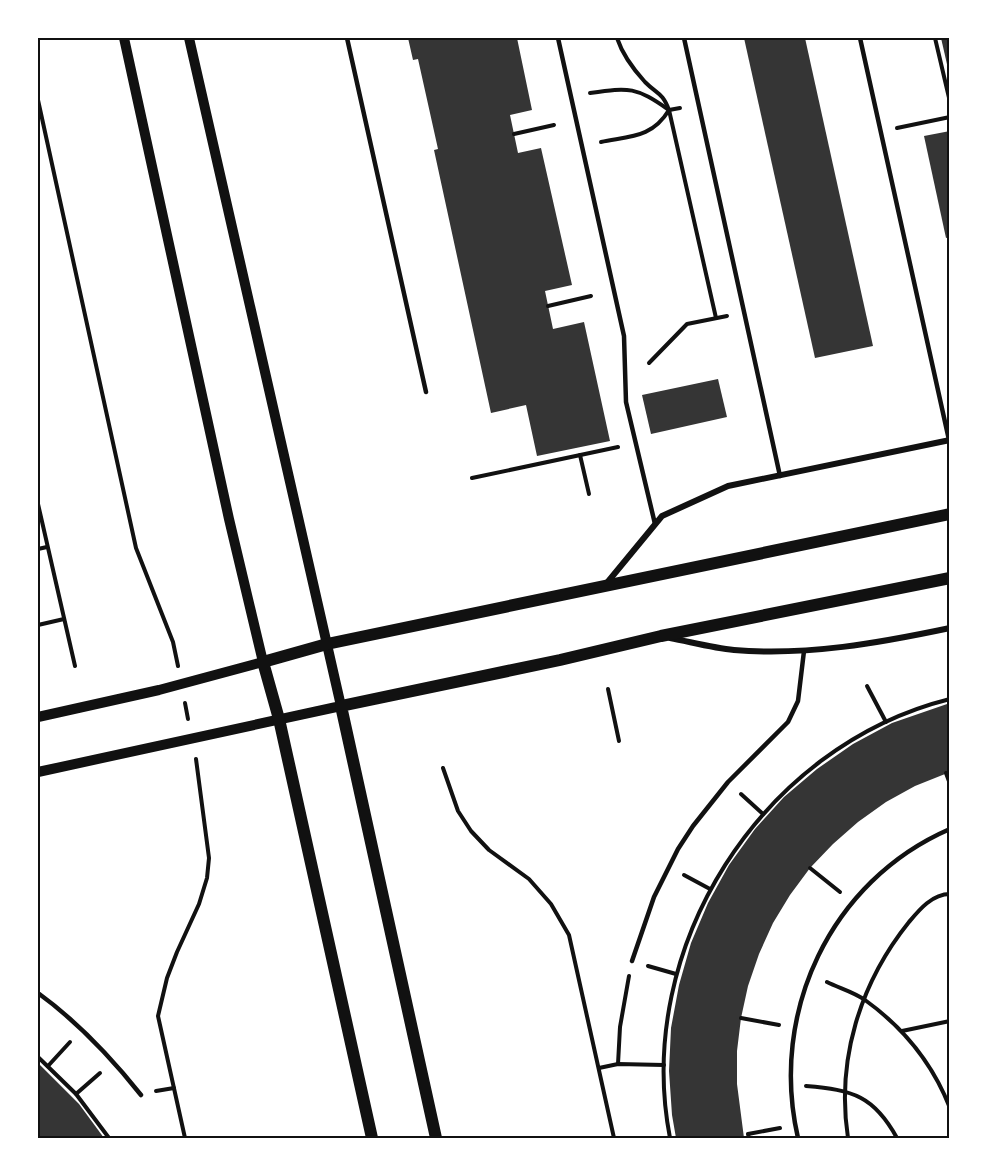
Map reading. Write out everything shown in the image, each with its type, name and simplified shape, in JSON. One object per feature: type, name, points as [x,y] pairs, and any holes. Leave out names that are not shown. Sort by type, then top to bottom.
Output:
[{"type":"main road","points":[[372,1138],[279,719],[263,662],[327,644],[950,514]]},
{"type":"main road","points":[[436,1138],[341,706],[560,660],[661,636],[950,578]]},
{"type":"street","points":[[38,717],[181,684],[263,662],[229,519],[124,38]]},
{"type":"street","points":[[38,772],[341,706],[189,38]]},
{"type":"street","points":[[606,584],[662,516],[728,486],[949,440]]},
{"type":"street","points":[[661,636],[733,650],[804,651],[880,643],[950,628]]},
{"type":"lane","points":[[347,38],[426,392]]},
{"type":"lane","points":[[558,38],[624,336],[626,402],[655,524]]},
{"type":"lane","points":[[684,38],[780,476]]},
{"type":"lane","points":[[860,38],[949,440]]},
{"type":"lane","points":[[632,961],[654,897],[693,826],[728,782],[788,722],[798,701],[804,651]]},
{"type":"lane","points":[[798,1138],[791,1084],[794,1027],[817,956],[852,902],[883,870],[928,838],[950,829]]},
{"type":"lane","points":[[38,993],[82,1029],[114,1061],[141,1095]]},
{"type":"path","points":[[617,38],[631,63],[646,82],[664,97],[669,110],[716,318]]},
{"type":"path","points":[[935,38],[950,102]]},
{"type":"path","points":[[590,93],[619,88],[633,89],[669,110]]},
{"type":"path","points":[[38,100],[136,548],[173,642],[200,776],[209,858],[207,878],[199,904],[170,969],[158,1016],[185,1138]]},
{"type":"path","points":[[601,142],[644,133],[655,128],[669,110],[680,108]]},
{"type":"path","points":[[881,131],[950,117]]},
{"type":"path","points":[[514,134],[554,125]]},
{"type":"path","points":[[548,306],[591,297]]},
{"type":"path","points":[[649,363],[687,324],[727,316]]},
{"type":"path","points":[[472,478],[618,447]]},
{"type":"path","points":[[580,455],[589,494]]},
{"type":"path","points":[[38,504],[75,666]]},
{"type":"path","points":[[38,549],[47,547]]},
{"type":"path","points":[[38,625],[64,619]]},
{"type":"path","points":[[867,686],[886,722]]},
{"type":"path","points":[[608,689],[619,741]]},
{"type":"path","points":[[670,1138],[664,1090],[664,1065],[669,1012],[676,974],[685,945],[710,889],[743,837],[790,786],[819,762],[852,740],[886,722],[933,703],[950,699]]},
{"type":"path","points":[[443,768],[458,811],[471,831],[489,850],[529,879],[551,904],[569,935],[614,1138]]},
{"type":"path","points":[[946,773],[950,784]]},
{"type":"path","points":[[728,782],[763,814]]},
{"type":"path","points":[[669,867],[710,889]]},
{"type":"path","points":[[810,868],[852,902]]},
{"type":"path","points":[[848,1138],[845,1091],[847,1060],[863,999],[891,945],[917,913],[931,900],[944,894],[950,894]]},
{"type":"path","points":[[618,1064],[623,1004],[632,961],[676,974]]},
{"type":"path","points":[[810,974],[863,999],[902,1031],[922,1054],[950,1108]]},
{"type":"path","points":[[741,1018],[794,1027]]},
{"type":"path","points":[[902,1031],[950,1021]]},
{"type":"path","points":[[48,1066],[82,1029]]},
{"type":"path","points":[[38,1057],[76,1094],[109,1138]]},
{"type":"path","points":[[76,1094],[114,1061]]},
{"type":"path","points":[[599,1068],[618,1064],[664,1065]]},
{"type":"path","points":[[791,1084],[845,1091],[869,1101],[887,1120],[897,1138]]},
{"type":"path","points":[[749,1138],[748,1134],[795,1125]]},
{"type":"building","points":[[408,38],[517,38],[532,110],[510,115],[518,153],[541,148],[572,285],[545,291],[553,329],[584,322],[610,441],[537,456],[526,405],[491,413],[434,150],[438,149],[418,59],[413,60]]},
{"type":"building","points":[[744,38],[805,38],[873,346],[815,358]]},
{"type":"building","points":[[941,38],[950,38],[950,73],[949,73]]},
{"type":"building","points":[[950,131],[950,237],[946,238],[924,136]]},
{"type":"building","points":[[718,379],[727,417],[651,434],[642,395]]},
{"type":"building","points":[[950,703],[950,772],[915,786],[886,802],[858,822],[810,868],[773,923],[748,986],[741,1018],[737,1051],[737,1084],[744,1138],[676,1138],[669,1071],[671,1028],[679,985],[691,943],[708,903],[729,865],[755,829],[784,797],[817,769],[853,744],[892,723]]},
{"type":"building","points":[[38,1063],[79,1104],[104,1138],[38,1138]]}]
